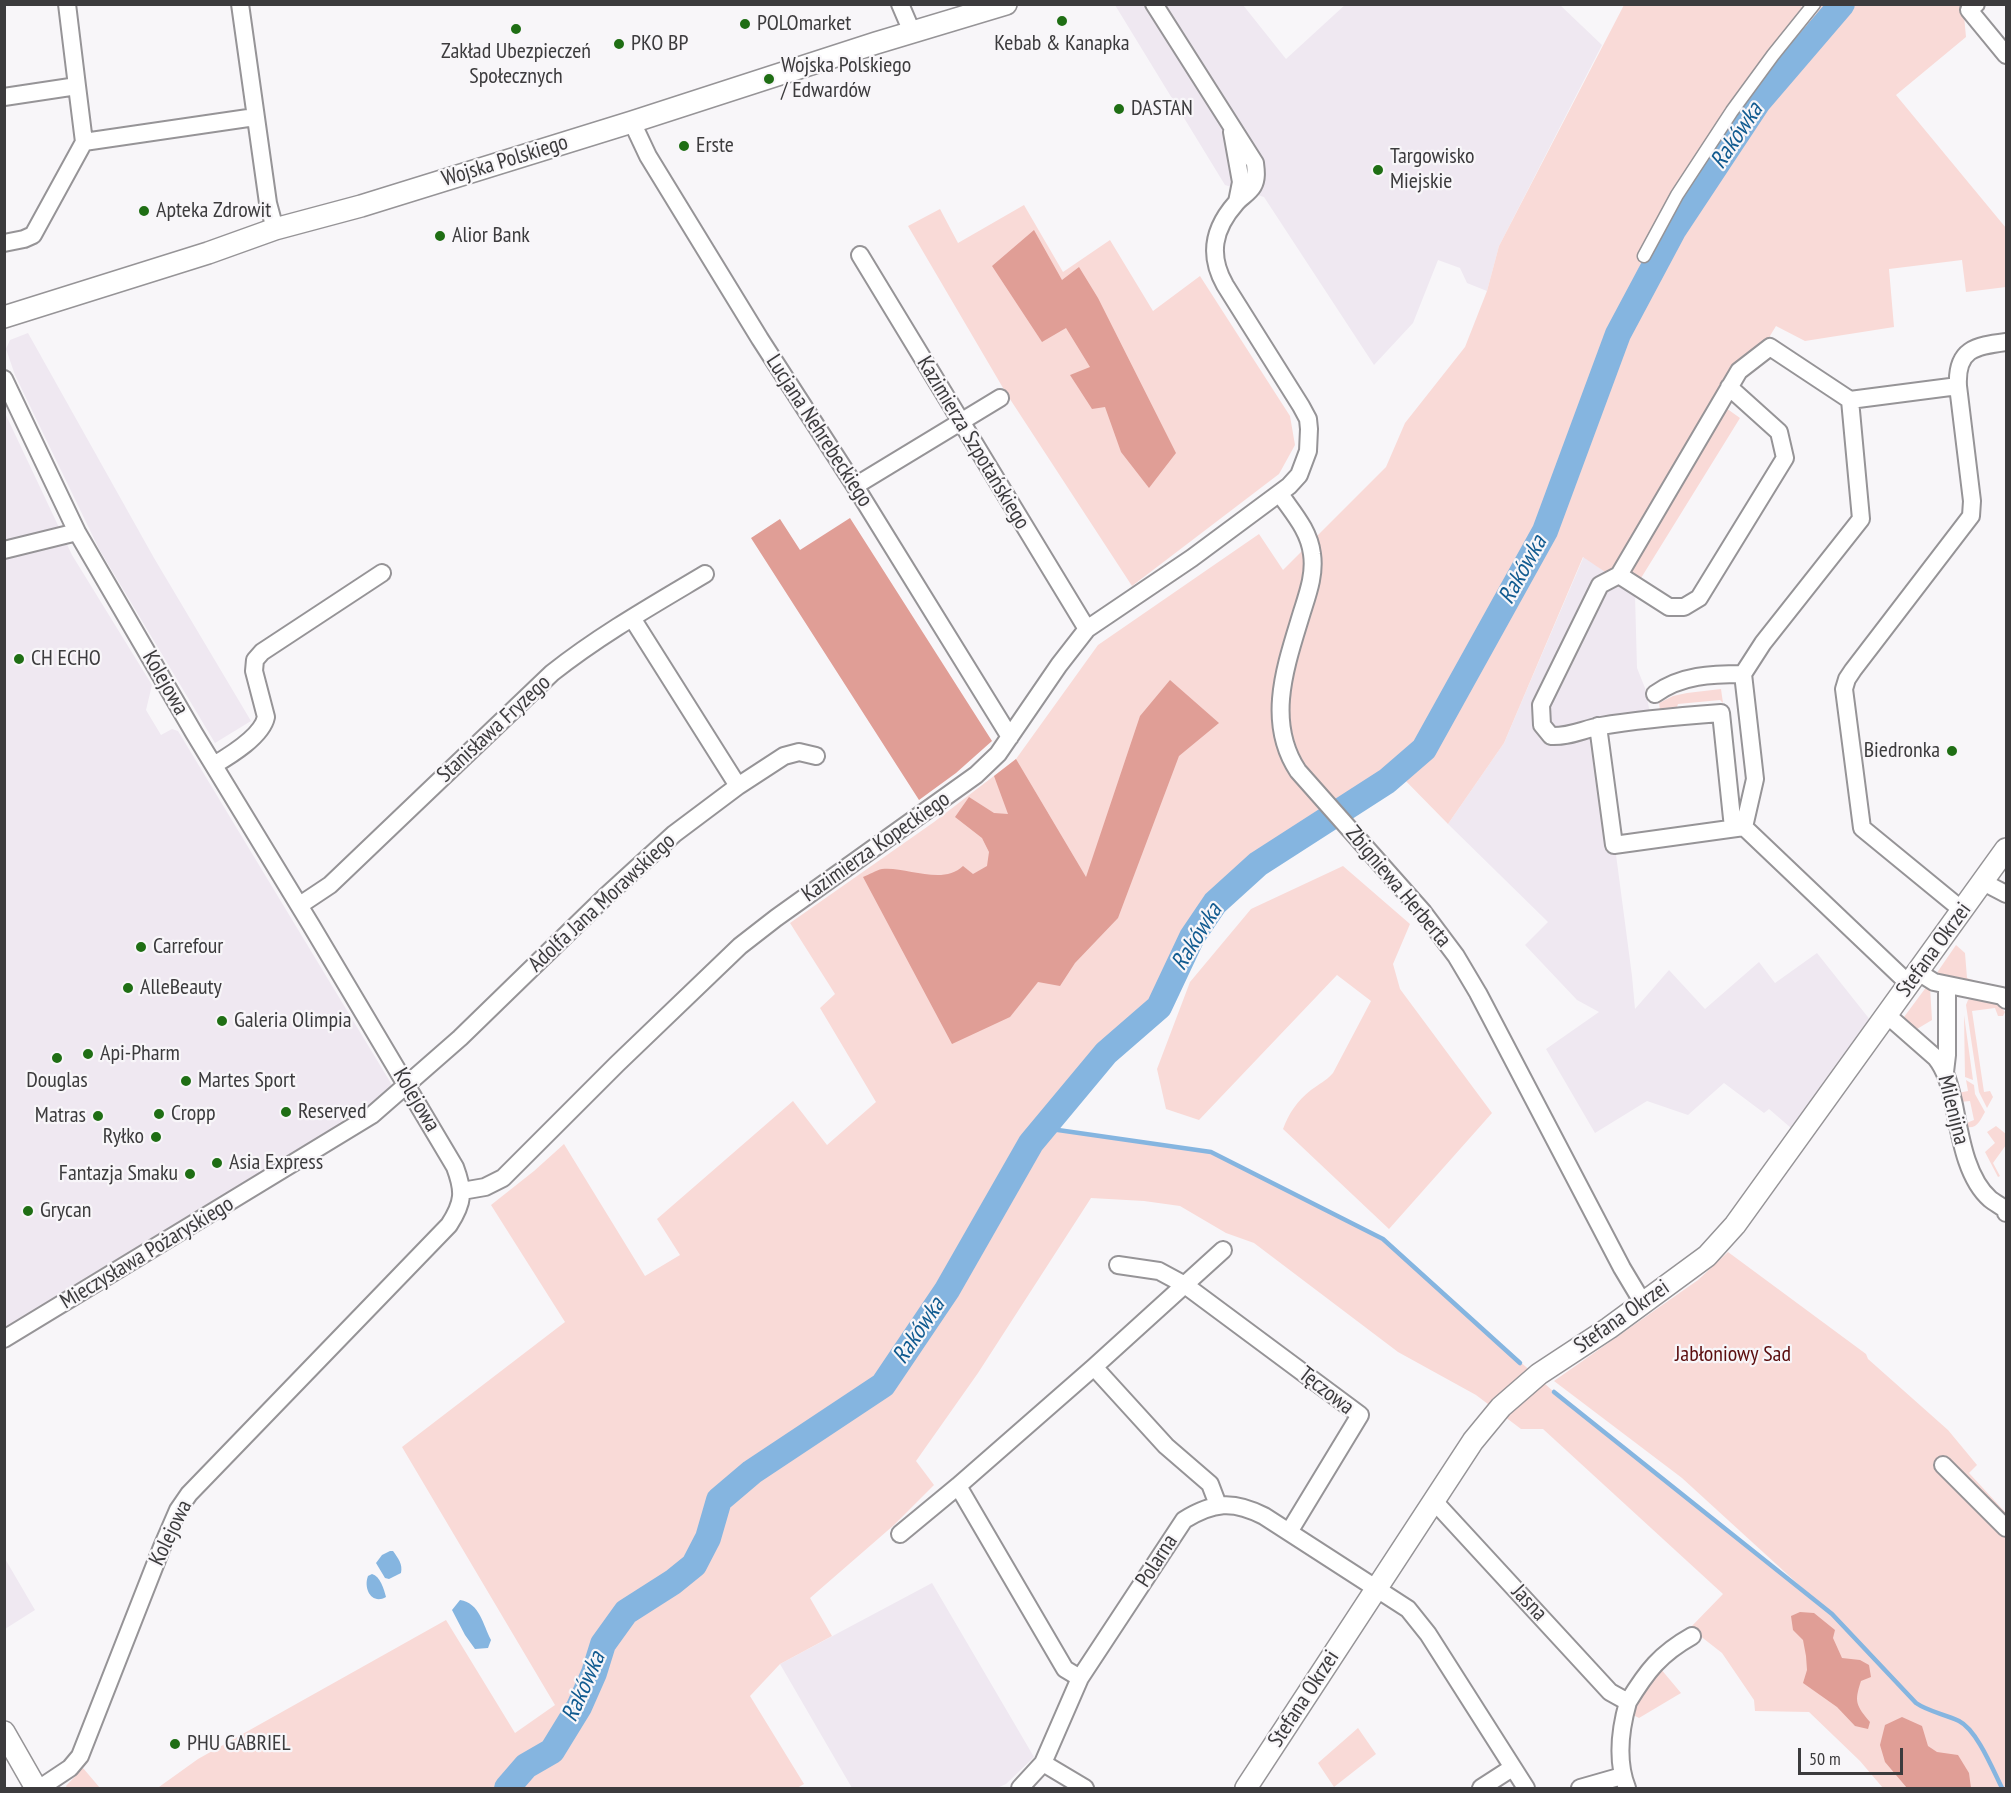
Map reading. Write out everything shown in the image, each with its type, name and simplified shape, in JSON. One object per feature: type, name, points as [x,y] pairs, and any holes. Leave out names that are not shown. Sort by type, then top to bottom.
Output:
[{"type":"street","points":[[4,243],[33,235],[84,142],[67,4]]},
{"type":"street","points":[[240,4],[255,117],[270,212],[275,229]]},
{"type":"street","points":[[900,4],[912,32]]},
{"type":"street","name":"Wojska Polskiego","points":[[4,316],[208,253],[275,229],[361,206],[1006,4]]},
{"type":"street","name":"Kazimierza Kopeckiego","points":[[462,1191],[485,1187],[503,1178],[616,1064],[740,946],[959,789],[989,764],[1087,629],[1192,558],[1280,494],[1299,475],[1308,451],[1308,419],[1218,274],[1214,253],[1218,227],[1237,202],[1241,182],[1232,129],[1154,4]]},
{"type":"street","points":[[1644,256],[1677,195],[1732,111],[1814,4]]},
{"type":"street","points":[[1976,4],[1969,10],[2007,56]]},
{"type":"street","points":[[4,97],[77,86]]},
{"type":"street","points":[[84,142],[255,117]]},
{"type":"street","name":"Lucjana Nehrebeckiego","points":[[632,122],[648,156],[688,223],[855,486],[1010,737]]},
{"type":"street","name":"Kazimierza Szpotańskiego","points":[[860,255],[959,422],[1087,629]]},
{"type":"street","points":[[1962,910],[1866,834],[1862,828],[1844,689],[1852,670],[1972,514],[1958,386],[1958,365],[1968,352],[1978,346],[2007,342]]},
{"type":"street","points":[[1958,386],[1850,400],[1770,347],[1739,371],[1619,575],[1600,585],[1541,705],[1542,724],[1551,736],[1562,736],[1598,726],[1721,713],[1739,828],[1913,978],[2002,996],[2007,999]]},
{"type":"street","name":"Kolejowa","points":[[4,379],[77,532],[455,1167],[462,1191],[462,1201],[449,1225],[189,1494],[178,1510],[162,1547],[80,1756],[57,1783],[38,1788]]},
{"type":"street","points":[[1619,575],[1669,607],[1684,607],[1699,598],[1785,458],[1779,432],[1729,387]]},
{"type":"street","points":[[855,486],[1000,398]]},
{"type":"street","points":[[1739,828],[1755,778],[1743,674],[1763,643],[1861,519],[1850,400]]},
{"type":"street","name":"Zbigniewa Herberta","points":[[1280,494],[1306,532],[1313,561],[1310,589],[1283,676],[1280,696],[1284,742],[1294,766],[1423,912],[1456,956],[1478,993],[1622,1268],[1643,1303]]},
{"type":"street","points":[[4,550],[77,532]]},
{"type":"street","points":[[214,765],[260,732],[265,724],[266,717],[254,671],[255,660],[262,652],[382,573]]},
{"type":"street","name":"Stanisława Fryzego","points":[[300,905],[330,885],[552,673],[573,656],[705,574]]},
{"type":"street","points":[[632,618],[738,786]]},
{"type":"street","points":[[1655,693],[1668,684],[1692,677],[1743,674]]},
{"type":"street","points":[[1598,726],[1614,845],[1739,828]]},
{"type":"street","name":"Adolfa Jana Morawskiego","points":[[407,1086],[674,834],[738,786],[784,756],[799,752],[816,756]]},
{"type":"street","name":"Stefana Okrzei","points":[[1246,1788],[1473,1441],[1501,1407],[1539,1374],[1609,1328],[1707,1256],[1735,1225],[2007,849]]},
{"type":"street","points":[[1983,882],[2007,894]]},
{"type":"street","points":[[1945,1072],[1947,985]]},
{"type":"street","name":"Milenijna","points":[[1887,1015],[1936,1058],[1945,1072],[1964,1153],[1975,1178],[1989,1198],[2006,1211]]},
{"type":"street","name":"Mieczysława Pożaryskiego","points":[[4,1339],[372,1116],[407,1086]]},
{"type":"street","points":[[900,1534],[1094,1367],[1223,1250]]},
{"type":"street","name":"Tęczowa","points":[[1118,1265],[1159,1271],[1185,1286],[1360,1416],[1289,1532]]},
{"type":"street","points":[[1094,1367],[1166,1446],[1210,1484],[1218,1505]]},
{"type":"street","points":[[1943,1466],[2007,1528]]},
{"type":"street","points":[[958,1486],[1065,1669],[1080,1678]]},
{"type":"street","name":"Jasna","points":[[1433,1500],[1610,1692],[1628,1702]]},
{"type":"street","name":"Polarna","points":[[1020,1788],[1043,1763],[1080,1678],[1184,1520],[1203,1509],[1218,1505],[1250,1508],[1408,1609],[1526,1788]]},
{"type":"street","points":[[1580,1788],[1625,1782],[1620,1738],[1628,1702],[1640,1681],[1662,1655],[1692,1636]]},
{"type":"street","points":[[4,1732],[38,1788]]},
{"type":"street","points":[[1043,1763],[1085,1788]]},
{"type":"street","points":[[22,1764],[57,1783]]},
{"type":"street","points":[[22,1764],[27,1788]]},
{"type":"street","points":[[1481,1788],[1512,1768]]},
{"type":"shaded area","name":"Targowisko Miejskie","points":[[1346,4],[1560,5],[1602,45],[1499,246],[1487,291],[1467,283],[1460,268],[1438,260],[1413,323],[1374,365],[1264,197],[1225,185],[1115,5],[1243,5],[1286,59]]},
{"type":"shaded area","points":[[1034,230],[1062,280],[1079,267],[1098,298],[1176,453],[1149,488],[1121,452],[1105,407],[1092,409],[1070,375],[1090,367],[1066,328],[1042,342],[992,266]]},
{"type":"shaded area","points":[[28,333],[154,558],[251,721],[215,743],[99,549],[15,375],[6,349],[10,340]]},
{"type":"shaded area","points":[[5,413],[72,555],[152,685],[146,710],[161,735],[172,729],[178,731],[392,1085],[371,1110],[5,1328]]},
{"type":"shaded area","points":[[850,518],[992,741],[956,773],[919,800],[751,538],[780,519],[800,550]]},
{"type":"shaded area","points":[[1584,556],[1635,595],[1637,668],[1645,688],[1650,713],[1598,718],[1635,1009],[1669,970],[1705,1009],[1759,962],[1775,983],[1817,953],[1871,1021],[1791,1128],[1769,1109],[1764,1113],[1724,1083],[1688,1115],[1647,1101],[1595,1133],[1546,1049],[1599,1012],[1577,1000],[1525,945],[1548,922],[1448,824],[1504,743]]},
{"type":"shaded area","points":[[1170,680],[1219,723],[1179,756],[1118,918],[1075,963],[1060,986],[1038,982],[1010,1017],[952,1044],[863,877],[882,869],[945,874],[955,872],[963,866],[973,874],[987,866],[989,852],[982,838],[955,817],[969,797],[994,813],[1008,814],[994,776],[1016,759],[1086,877],[1140,716]]},
{"type":"shaded area","points":[[4,1557],[35,1610],[5,1629],[4,1629]]},
{"type":"shaded area","points":[[932,1583],[1034,1757],[1006,1784],[997,1788],[852,1788],[780,1664]]},
{"type":"shaded area","points":[[1800,1612],[1814,1613],[1835,1630],[1833,1638],[1842,1658],[1860,1660],[1869,1665],[1871,1677],[1861,1681],[1857,1694],[1859,1707],[1870,1722],[1868,1729],[1855,1726],[1837,1707],[1803,1683],[1807,1670],[1806,1656],[1803,1640],[1793,1630],[1791,1616]]},
{"type":"shaded area","points":[[1902,1717],[1922,1726],[1928,1746],[1937,1752],[1958,1755],[1969,1773],[1971,1788],[1907,1788],[1885,1762],[1880,1745],[1885,1725]]},
{"type":"green space","name":"Jabłoniowy Sad","points":[[1799,4],[1802,7],[1805,4],[1963,5],[1966,37],[1896,95],[2006,228],[2006,287],[1966,292],[1962,260],[1889,269],[1894,327],[1805,341],[1776,326],[1726,408],[1740,418],[1633,591],[1583,557],[1504,743],[1448,824],[1398,773],[1258,864],[1215,903],[1192,937],[1159,1007],[1106,1053],[1045,1128],[1211,1152],[1383,1239],[1554,1392],[1822,1606],[1682,1478],[1554,1381],[1698,1280],[1728,1252],[1866,1354],[1868,1359],[1948,1430],[1977,1465],[1969,1473],[2006,1513],[2006,1788],[1883,1788],[1860,1761],[1809,1712],[1755,1711],[1754,1700],[1722,1653],[1690,1628],[1723,1594],[1543,1429],[1521,1429],[1476,1395],[1398,1352],[1254,1243],[1226,1233],[1180,1206],[1091,1198],[978,1373],[916,1461],[934,1485],[894,1525],[810,1598],[832,1636],[780,1664],[750,1696],[804,1784],[797,1788],[160,1788],[198,1759],[446,1620],[515,1733],[555,1705],[402,1447],[565,1322],[491,1205],[564,1144],[645,1276],[680,1255],[657,1219],[793,1101],[827,1145],[876,1102],[820,1008],[835,994],[790,923],[934,822],[1016,759],[1098,645],[1259,534],[1283,570],[1386,467],[1405,423],[1465,347],[1487,291],[1499,246],[1624,5]]},
{"type":"green space","points":[[1024,205],[1063,272],[1110,240],[1153,311],[1200,276],[1290,416],[1295,445],[1279,474],[1132,586],[1006,393],[908,226],[940,209],[958,243]]},
{"type":"green space","points":[[1721,689],[1723,703],[1720,700],[1678,704],[1677,707],[1660,710],[1659,703],[1673,696]]},
{"type":"green space","points":[[1343,866],[1410,924],[1393,964],[1400,989],[1492,1113],[1389,1229],[1283,1129],[1291,1113],[1306,1094],[1333,1073],[1371,1001],[1337,975],[1199,1120],[1166,1109],[1157,1069],[1190,982],[1251,909]]},
{"type":"green space","points":[[1956,945],[1965,953],[1967,978],[1973,980],[1974,986],[1934,977]]},
{"type":"green space","points":[[1927,986],[1930,987],[1932,1020],[1917,1029],[1904,1017]]},
{"type":"green space","points":[[1968,1000],[1998,1004],[2005,1012],[2003,1016],[1998,1016],[1995,1008],[1972,1011],[1984,1092],[1990,1091],[1993,1097],[1987,1108],[1979,1092],[1966,1005]]},
{"type":"green space","points":[[1964,1015],[1973,1080],[1965,1077]]},
{"type":"green space","points":[[1966,1080],[1974,1085],[1975,1094],[1985,1112],[1973,1127],[1966,1127],[1964,1124],[1974,1120],[1970,1101],[1960,1102],[1958,1093],[1968,1091]]},
{"type":"green space","points":[[1996,1126],[2006,1134],[2006,1145],[1993,1163],[2000,1176],[1998,1177],[1985,1152],[1995,1143],[1987,1132]]},
{"type":"green space","points":[[1660,1668],[1681,1693],[1639,1718],[1633,1715],[1640,1697]]},
{"type":"green space","points":[[1358,1728],[1376,1754],[1334,1787],[1318,1763]]},
{"type":"green space","points":[[83,1768],[100,1788],[67,1788],[66,1786]]},
{"type":"water","points":[[393,1551],[401,1564],[401,1573],[389,1579],[385,1578],[376,1563],[382,1555]]},
{"type":"water","points":[[372,1574],[379,1580],[386,1597],[377,1599],[370,1594],[367,1581],[368,1576]]},
{"type":"water","points":[[460,1600],[472,1605],[480,1616],[491,1640],[488,1648],[475,1649],[465,1635],[452,1610]]},
{"type":"waterway","name":"Rakówka","points":[[507,1788],[526,1766],[552,1751],[579,1707],[594,1673],[603,1644],[626,1612],[673,1582],[694,1565],[708,1538],[719,1500],[752,1472],[883,1385],[947,1290],[1031,1143],[1106,1053],[1159,1007],[1192,937],[1215,903],[1258,864],[1387,781],[1424,749],[1545,531],[1618,334],[1674,229],[1758,102],[1842,4]]},
{"type":"waterway","points":[[1044,1128],[1211,1152],[1383,1239],[1520,1363]]},
{"type":"waterway","points":[[1554,1392],[1832,1614],[1916,1703],[1966,1726],[1984,1751],[2002,1788]]},
{"type":"place","name":"Kebab & Kanapka","points":[[1062,21]]},
{"type":"place","name":"POLOmarket","points":[[745,24]]},
{"type":"place","name":"Zakład Ubezpieczeń Społecznych","points":[[516,29]]},
{"type":"place","name":"PKO BP","points":[[619,44]]},
{"type":"place","name":"Wojska Polskiego / Edwardów","points":[[769,79]]},
{"type":"place","name":"DASTAN","points":[[1119,109]]},
{"type":"place","name":"Erste","points":[[684,146]]},
{"type":"place","name":"Targowisko Miejskie","points":[[1378,170]]},
{"type":"place","name":"Apteka Zdrowit","points":[[144,211]]},
{"type":"place","name":"Alior Bank","points":[[440,236]]},
{"type":"place","name":"CH ECHO","points":[[19,659]]},
{"type":"place","name":"Biedronka","points":[[1952,751]]},
{"type":"place","name":"Carrefour","points":[[141,947]]},
{"type":"place","name":"AlleBeauty","points":[[128,988]]},
{"type":"place","name":"Galeria Olimpia","points":[[222,1021]]},
{"type":"place","name":"Api-Pharm","points":[[88,1054]]},
{"type":"place","name":"Douglas","points":[[57,1058]]},
{"type":"place","name":"Martes Sport","points":[[186,1081]]},
{"type":"place","name":"Reserved","points":[[286,1112]]},
{"type":"place","name":"Cropp","points":[[159,1114]]},
{"type":"place","name":"Matras","points":[[98,1116]]},
{"type":"place","name":"Ryłko","points":[[156,1137]]},
{"type":"place","name":"Asia Express","points":[[217,1163]]},
{"type":"place","name":"Fantazja Smaku","points":[[190,1174]]},
{"type":"place","name":"Grycan","points":[[28,1211]]},
{"type":"place","name":"PHU GABRIEL","points":[[175,1744]]}]
